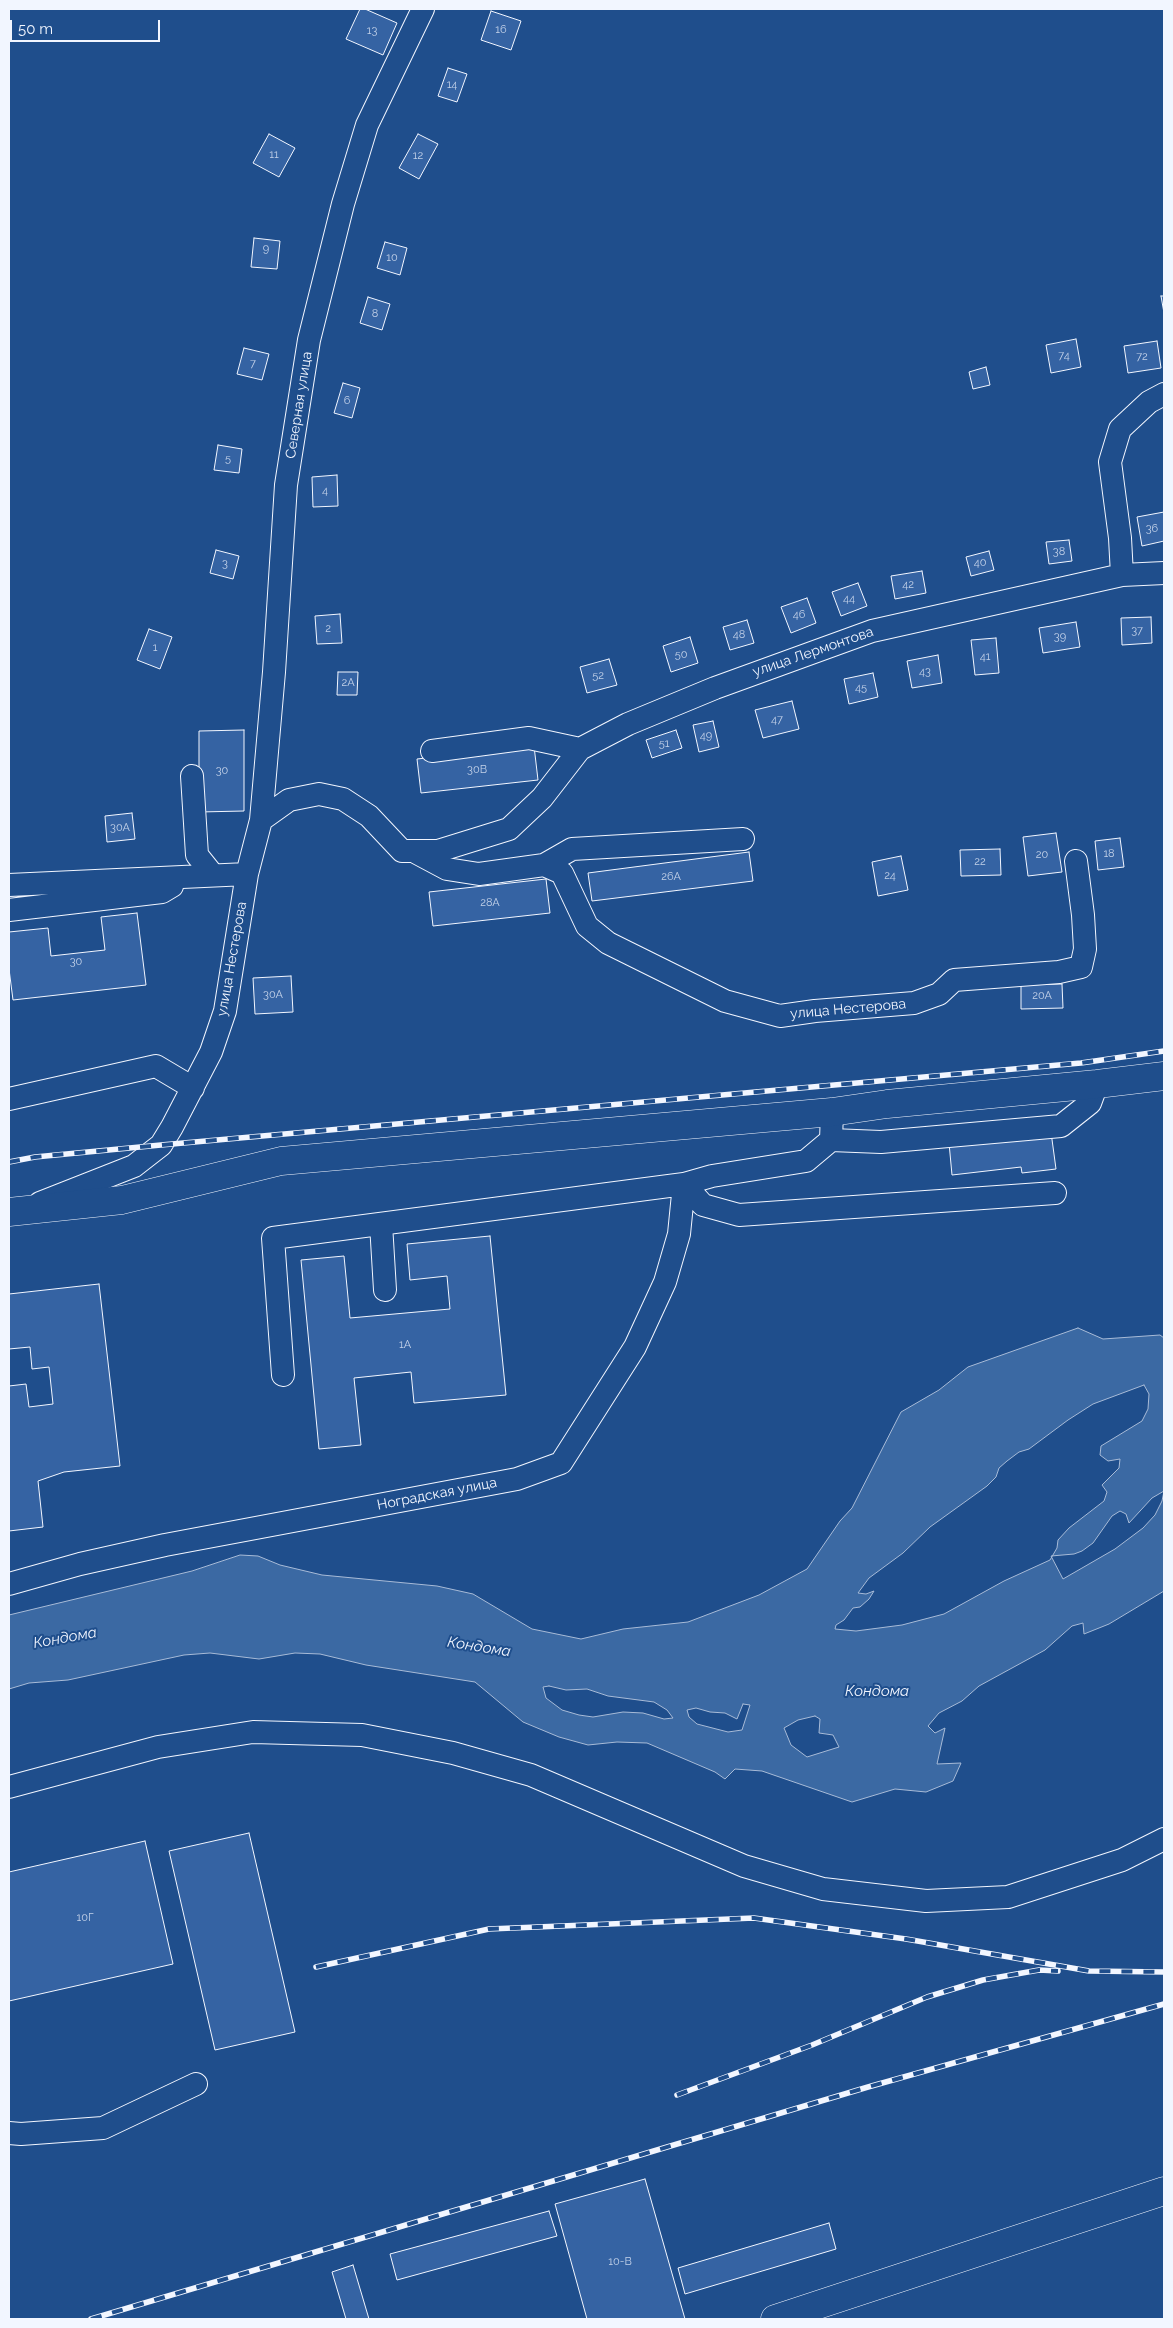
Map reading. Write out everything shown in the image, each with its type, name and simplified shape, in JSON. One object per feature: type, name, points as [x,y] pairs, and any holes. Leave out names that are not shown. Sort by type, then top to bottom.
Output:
[{"type":"main road","points":[[15,1211],[122,1200],[281,1161],[832,1112],[887,1104],[1164,1076]]},
{"type":"main road","points":[[775,2319],[1164,2191]]},
{"type":"street","name":"Северная улица","points":[[261,820],[274,672],[286,485],[309,340],[343,204],[367,125],[423,9]]},
{"type":"street","points":[[1122,575],[1120,538],[1110,462],[1120,429],[1150,402],[1164,394]]},
{"type":"street","name":"улица Лермонтова","points":[[414,851],[438,851],[509,830],[542,798],[580,749],[628,724],[715,688],[872,631],[1122,575],[1164,573]]},
{"type":"street","points":[[432,751],[529,738],[580,749]]},
{"type":"street","points":[[192,776],[197,855],[213,875]]},
{"type":"street","points":[[261,820],[289,800],[319,794],[343,799],[369,816],[402,851],[414,851],[447,869],[480,874],[544,866],[572,850],[743,839]]},
{"type":"street","name":"улица Нестерова","points":[[15,1211],[134,1166],[161,1145],[211,1052],[225,1011],[246,874],[261,820]]},
{"type":"street","name":"улица Нестерова","points":[[544,866],[562,873],[587,926],[608,943],[724,1001],[780,1016],[815,1010],[914,1003],[939,994],[954,980],[1059,972],[1080,967],[1085,950],[1083,915],[1076,861]]},
{"type":"street","points":[[9,885],[246,874]]},
{"type":"street","points":[[9,910],[162,892],[190,876]]},
{"type":"street","points":[[9,1099],[156,1066],[193,1088]]},
{"type":"street","points":[[283,1375],[273,1238],[684,1184],[712,1176],[806,1161],[831,1140],[881,1142],[1062,1126],[1090,1103],[1097,1084]]},
{"type":"street","points":[[831,1140],[832,1112]]},
{"type":"street","points":[[684,1184],[703,1205],[739,1215],[1055,1193]]},
{"type":"street","name":"Ноградская улица","points":[[9,1584],[80,1564],[165,1546],[517,1479],[561,1462],[634,1347],[665,1282],[679,1234],[684,1184]]},
{"type":"street","points":[[381,1224],[385,1290]]},
{"type":"street","points":[[9,1787],[158,1748],[253,1732],[362,1735],[453,1753],[531,1775],[744,1866],[823,1889],[926,1901],[1008,1897],[1122,1860],[1164,1839]]},
{"type":"street","points":[[9,2133],[21,2134],[104,2128],[196,2084]]},
{"type":"water","name":"Кондома","points":[[1078,1328],[1103,1339],[1160,1335],[1164,1338],[1164,1491],[1164,1591],[1109,1624],[1084,1634],[1083,1623],[1072,1626],[1045,1650],[979,1686],[962,1701],[939,1713],[928,1726],[935,1733],[945,1728],[937,1764],[961,1763],[953,1781],[926,1792],[895,1789],[852,1802],[762,1771],[735,1769],[725,1779],[715,1772],[647,1743],[617,1742],[588,1745],[559,1737],[523,1722],[475,1682],[366,1665],[320,1654],[295,1653],[259,1659],[210,1653],[184,1655],[68,1680],[29,1683],[9,1689],[9,1615],[192,1571],[240,1555],[258,1556],[280,1565],[322,1575],[437,1586],[473,1594],[532,1629],[581,1639],[623,1629],[688,1622],[759,1595],[807,1569],[840,1521],[852,1508],[901,1412],[939,1390],[968,1367]],"holes":[[[1144,1385],[1149,1394],[1148,1409],[1142,1421],[1101,1446],[1100,1455],[1108,1461],[1120,1459],[1119,1468],[1102,1485],[1107,1492],[1104,1501],[1069,1528],[1058,1540],[1057,1548],[1052,1556],[1074,1554],[1082,1551],[1093,1543],[1112,1516],[1120,1511],[1126,1514],[1129,1523],[1152,1498],[1164,1491],[1162,1501],[1155,1515],[1143,1528],[1115,1549],[1063,1579],[1052,1557],[1050,1560],[1004,1581],[944,1614],[902,1625],[856,1631],[835,1629],[836,1625],[844,1620],[853,1608],[860,1607],[869,1599],[874,1591],[866,1594],[858,1593],[869,1578],[903,1553],[930,1527],[987,1486],[996,1477],[999,1468],[1007,1461],[1019,1452],[1029,1449],[1093,1404]],[[549,1686],[566,1690],[587,1689],[608,1696],[654,1702],[667,1710],[673,1718],[664,1719],[643,1713],[623,1712],[593,1717],[579,1715],[562,1710],[546,1698],[543,1687]],[[743,1704],[750,1705],[742,1730],[728,1732],[697,1724],[689,1717],[687,1710],[696,1708],[710,1712],[725,1713],[737,1719]],[[815,1716],[820,1719],[819,1733],[833,1735],[839,1747],[807,1757],[791,1745],[784,1728],[798,1720]]]},
{"type":"building","points":[[360,9],[365,9],[397,23],[383,55],[346,39]]},
{"type":"building","points":[[491,11],[521,21],[511,50],[481,40]]},
{"type":"building","points":[[448,68],[467,74],[457,102],[438,96]]},
{"type":"building","points":[[269,134],[295,148],[279,177],[253,163]]},
{"type":"building","points":[[418,134],[438,144],[419,179],[399,168]]},
{"type":"building","points":[[254,238],[280,241],[277,269],[251,267]]},
{"type":"building","points":[[385,242],[407,248],[400,275],[377,268]]},
{"type":"building","points":[[1161,296],[1164,296],[1164,313]]},
{"type":"building","points":[[368,297],[390,304],[382,330],[360,323]]},
{"type":"building","points":[[1076,339],[1081,367],[1051,373],[1046,345]]},
{"type":"building","points":[[1157,341],[1161,368],[1128,373],[1124,346]]},
{"type":"building","points":[[244,348],[269,354],[262,380],[237,374]]},
{"type":"building","points":[[986,367],[990,385],[973,389],[969,372]]},
{"type":"building","points":[[343,383],[360,388],[352,418],[334,413]]},
{"type":"building","points":[[218,445],[242,449],[239,473],[214,470]]},
{"type":"building","points":[[337,475],[338,506],[313,507],[312,477]]},
{"type":"building","points":[[1164,512],[1164,541],[1142,546],[1137,517]]},
{"type":"building","points":[[1069,540],[1072,561],[1049,564],[1046,542]]},
{"type":"building","points":[[216,550],[239,556],[233,579],[210,573]]},
{"type":"building","points":[[989,551],[994,570],[971,576],[966,557]]},
{"type":"building","points":[[922,571],[926,593],[895,599],[891,576]]},
{"type":"building","points":[[858,583],[867,606],[841,616],[832,592]]},
{"type":"building","points":[[807,598],[816,623],[791,633],[781,607]]},
{"type":"building","points":[[340,614],[342,643],[317,644],[315,616]]},
{"type":"building","points":[[1151,617],[1152,643],[1122,645],[1121,618]]},
{"type":"building","points":[[747,620],[754,643],[730,650],[723,627]]},
{"type":"building","points":[[1076,622],[1080,647],[1043,653],[1039,628]]},
{"type":"building","points":[[149,629],[172,637],[160,669],[137,660]]},
{"type":"building","points":[[690,637],[698,663],[671,672],[663,646]]},
{"type":"building","points":[[996,638],[999,673],[975,675],[971,640]]},
{"type":"building","points":[[938,655],[942,683],[912,688],[907,661]]},
{"type":"building","points":[[609,659],[617,685],[587,693],[580,667]]},
{"type":"building","points":[[338,672],[358,672],[357,695],[337,695]]},
{"type":"building","points":[[873,673],[878,697],[849,704],[844,679]]},
{"type":"building","points":[[792,701],[799,729],[763,738],[755,710]]},
{"type":"building","points":[[713,721],[719,747],[699,752],[693,725]]},
{"type":"building","points":[[244,730],[244,811],[199,812],[199,731]]},
{"type":"building","points":[[676,730],[682,748],[652,758],[646,740]]},
{"type":"building","points":[[534,746],[538,780],[421,793],[417,759]]},
{"type":"building","points":[[132,813],[135,839],[107,842],[105,816]]},
{"type":"building","points":[[1056,833],[1062,872],[1028,876],[1023,837]]},
{"type":"building","points":[[1120,838],[1124,867],[1098,870],[1095,841]]},
{"type":"building","points":[[1000,849],[1001,875],[961,876],[960,850]]},
{"type":"building","points":[[749,852],[753,881],[592,901],[588,873]]},
{"type":"building","points":[[901,856],[908,890],[878,896],[872,862]]},
{"type":"building","points":[[546,879],[550,913],[433,926],[429,892]]},
{"type":"building","points":[[137,913],[146,985],[13,1000],[9,969],[9,932],[48,928],[51,956],[105,950],[101,917]]},
{"type":"building","points":[[291,976],[293,1012],[255,1014],[253,978]]},
{"type":"building","points":[[1062,984],[1063,1008],[1021,1009],[1021,985]]},
{"type":"building","points":[[1051,1132],[1056,1169],[1022,1173],[1021,1167],[952,1175],[949,1143]]},
{"type":"building","points":[[490,1236],[506,1395],[414,1403],[411,1372],[354,1378],[361,1445],[319,1449],[301,1260],[344,1256],[350,1318],[450,1309],[447,1276],[410,1280],[407,1244]]},
{"type":"building","points":[[99,1284],[120,1466],[64,1472],[38,1481],[43,1527],[9,1531],[9,1386],[26,1384],[29,1407],[53,1404],[49,1367],[32,1369],[30,1347],[9,1349],[9,1294]]},
{"type":"building","points":[[249,1833],[295,2032],[215,2050],[169,1851]]},
{"type":"building","points":[[145,1841],[173,1964],[9,2001],[9,1872]]},
{"type":"building","points":[[645,2179],[685,2319],[587,2319],[555,2204]]},
{"type":"building","points":[[549,2211],[557,2236],[397,2280],[390,2254]]},
{"type":"building","points":[[829,2223],[836,2249],[685,2294],[678,2268]]},
{"type":"building","points":[[353,2265],[369,2319],[346,2319],[332,2272]]},
{"type":"railway","points":[[9,1162],[35,1157],[161,1145],[1081,1063],[1164,1051]]},
{"type":"railway","points":[[316,1967],[489,1929],[754,1918],[906,1939],[1089,1971],[1164,1972]]},
{"type":"railway","points":[[677,2095],[812,2045],[927,1997],[983,1980],[1039,1970],[1058,1971]]},
{"type":"railway","points":[[91,2319],[868,2087],[1164,2004]]}]
